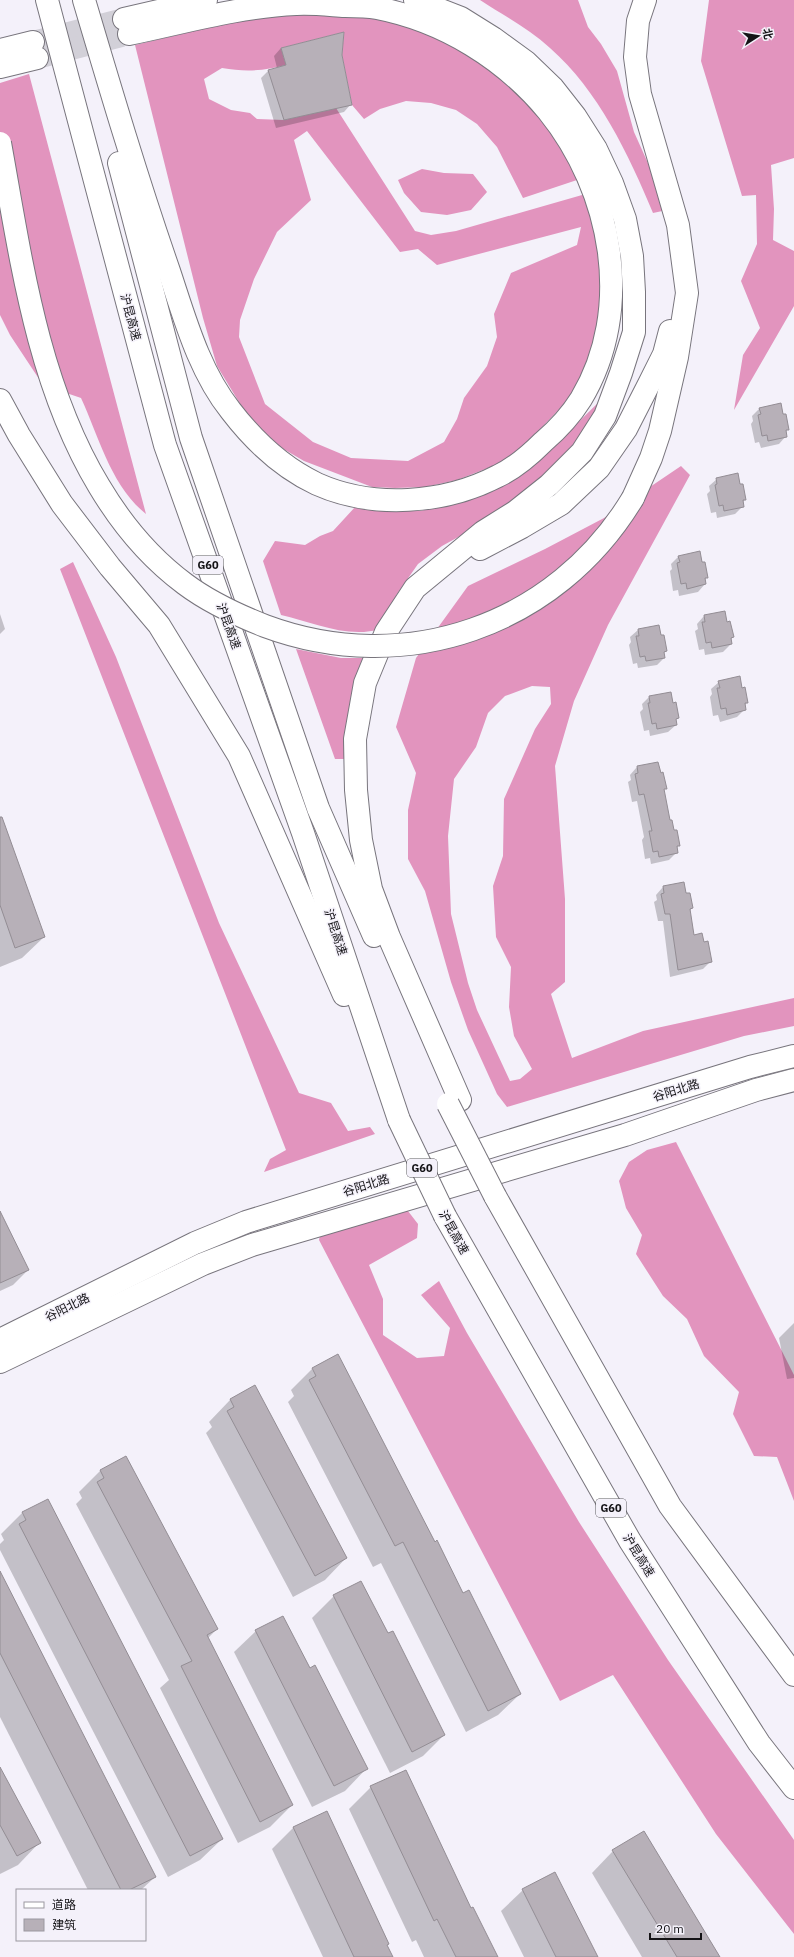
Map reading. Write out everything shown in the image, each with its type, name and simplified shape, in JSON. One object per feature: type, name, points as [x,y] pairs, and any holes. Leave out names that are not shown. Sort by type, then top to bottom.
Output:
[{"type":"main road","name":"沪昆高速","points":[[47,0],[165,445],[303,833],[399,1120],[445,1216],[630,1541],[759,1743],[794,1788]]},
{"type":"main road","name":"沪昆高速","points":[[77,0],[194,445],[318,808],[454,1102],[500,1194],[670,1506],[794,1675]]},
{"type":"main road","points":[[84,0],[156,235],[191,336],[207,374],[228,408],[255,440],[284,464],[318,484],[356,496],[394,501],[431,497],[466,490],[499,476],[529,455],[557,429],[580,400],[601,350],[608,328],[611,292],[610,258],[604,223],[594,190],[559,125],[537,99],[514,76],[482,52],[450,33],[414,19],[376,7],[297,4],[258,8],[126,27],[206,0]]},
{"type":"main road","points":[[415,0],[461,18],[493,38],[526,62],[553,88],[575,116],[596,149],[612,183],[625,219],[632,256],[634,332],[605,416],[582,452],[548,485],[515,512],[482,532],[452,559],[415,588],[386,632],[365,683],[355,739],[356,790],[361,840],[372,889],[388,937],[454,1102]]},
{"type":"main road","points":[[0,143],[21,258],[39,336],[69,427],[99,485],[136,538],[185,584],[212,601],[240,617],[298,637],[326,643],[382,646],[437,640],[463,633],[515,612],[552,588],[586,559],[606,537],[633,498],[651,458],[658,437],[672,379],[687,293],[678,225],[670,193],[650,131],[639,87],[635,57],[638,21],[645,0]]},
{"type":"main road","points":[[0,50],[35,50],[0,67]]},
{"type":"main road","points":[[452,559],[488,546],[561,504],[599,468],[626,429],[664,354],[673,322],[683,257]]},
{"type":"main road","points":[[0,400],[19,435],[62,504],[110,568],[158,625],[238,756],[399,1120]]},
{"type":"main road","name":"谷阳北路","points":[[0,1340],[195,1243],[246,1222],[750,1067],[794,1056]]},
{"type":"main road","name":"谷阳北路","points":[[0,1362],[203,1264],[252,1245],[625,1136],[756,1090],[794,1080]]},
{"type":"shaded area","points":[[480,0],[578,0],[588,27],[601,44],[617,71],[634,132],[660,190],[667,210],[653,213],[623,146],[597,103],[583,83],[567,65],[550,48],[516,22]]},
{"type":"shaded area","points":[[709,0],[794,0],[794,158],[771,165],[774,209],[773,240],[794,251],[794,306],[734,410],[743,355],[760,328],[741,281],[757,244],[756,195],[742,196],[701,61]]},
{"type":"shaded area","points":[[296,10],[379,13],[464,47],[538,111],[580,179],[523,198],[497,147],[477,124],[456,110],[431,103],[406,101],[380,109],[364,119],[352,105],[342,55],[344,32],[281,48],[286,65],[270,69],[254,70],[222,68],[204,79],[209,99],[231,110],[250,113],[257,119],[284,120],[336,108],[415,231],[431,235],[456,231],[589,193],[597,223],[604,320],[581,378],[566,402],[528,442],[506,461],[457,480],[425,487],[372,487],[304,461],[280,447],[253,425],[217,366],[203,318],[135,45],[252,17]],"holes":[[[307,131],[400,252],[418,249],[437,265],[581,227],[577,245],[511,273],[494,314],[497,337],[487,366],[464,398],[457,419],[444,442],[408,461],[351,458],[313,442],[265,404],[239,337],[240,320],[254,279],[277,232],[311,200],[294,140]]]},
{"type":"shaded area","points":[[29,74],[146,514],[134,503],[115,475],[107,460],[81,398],[43,385],[10,335],[0,315],[0,83]]},
{"type":"shaded area","points":[[422,169],[444,173],[473,174],[487,192],[471,210],[447,215],[421,212],[404,193],[398,180]]},
{"type":"shaded area","points":[[606,395],[574,451],[489,520],[442,546],[418,564],[397,594],[380,629],[368,632],[343,631],[281,615],[263,561],[275,541],[305,545],[320,536],[333,531],[356,506],[419,511],[450,505],[477,497],[526,472]]},
{"type":"shaded area","points":[[681,466],[690,475],[608,625],[574,701],[555,766],[565,899],[565,982],[551,994],[572,1058],[643,1031],[794,998],[794,1026],[744,1036],[507,1107],[497,1094],[468,1030],[451,982],[425,891],[408,859],[408,810],[416,773],[396,727],[416,658],[468,586],[545,549],[604,518]],"holes":[[[532,686],[550,687],[551,704],[535,729],[504,799],[503,856],[493,886],[496,937],[511,967],[509,1007],[514,1036],[532,1069],[520,1079],[510,1081],[477,1010],[468,983],[451,914],[448,836],[454,779],[476,747],[488,713],[505,696]]]},
{"type":"shaded area","points":[[73,562],[116,657],[219,923],[299,1093],[331,1103],[348,1131],[370,1127],[375,1134],[264,1172],[270,1159],[286,1150],[60,569]]},
{"type":"shaded area","points":[[296,649],[341,658],[363,658],[351,695],[345,759],[335,759]]},
{"type":"shaded area","points":[[676,1142],[794,1375],[794,1501],[777,1457],[754,1456],[733,1414],[739,1392],[704,1356],[687,1319],[663,1296],[636,1254],[642,1235],[626,1208],[619,1181],[629,1162],[647,1150]]},
{"type":"shaded area","points":[[401,1202],[418,1224],[417,1238],[369,1265],[383,1299],[383,1335],[417,1358],[444,1356],[450,1328],[421,1295],[439,1281],[467,1333],[579,1522],[668,1660],[794,1840],[794,1934],[716,1834],[613,1675],[560,1701],[319,1240],[321,1230]]},
{"type":"building","points":[[344,32],[342,55],[352,105],[284,120],[268,70],[286,65],[281,48]]},
{"type":"building","points":[[781,403],[783,414],[786,414],[789,430],[786,430],[787,437],[768,441],[767,435],[762,436],[758,415],[761,414],[759,408]]},
{"type":"building","points":[[738,473],[740,484],[743,484],[746,500],[743,500],[744,507],[724,511],[723,505],[719,506],[715,485],[717,484],[716,478]]},
{"type":"building","points":[[700,551],[702,562],[705,562],[708,578],[705,578],[706,584],[687,589],[686,583],[681,584],[677,563],[680,562],[678,556]]},
{"type":"building","points":[[725,611],[727,622],[730,621],[734,637],[731,638],[732,644],[712,648],[711,642],[706,643],[702,622],[705,622],[704,615]]},
{"type":"building","points":[[659,625],[661,635],[664,635],[667,651],[664,652],[665,658],[646,661],[645,656],[640,657],[636,636],[639,636],[638,629]]},
{"type":"building","points":[[740,676],[742,688],[745,687],[748,703],[745,703],[746,710],[727,715],[726,708],[721,709],[717,688],[720,688],[718,681]]},
{"type":"building","points":[[671,692],[673,703],[676,702],[679,718],[676,719],[677,725],[657,729],[656,723],[652,724],[648,703],[650,703],[649,696]]},
{"type":"building","points":[[658,762],[661,773],[663,772],[667,789],[664,789],[670,820],[672,820],[674,830],[677,830],[680,846],[677,846],[678,853],[659,857],[658,851],[653,852],[649,831],[652,831],[644,794],[639,795],[635,774],[638,773],[637,766]]},
{"type":"building","points":[[0,817],[2,817],[45,937],[15,948],[0,905]]},
{"type":"building","points":[[684,882],[686,893],[690,893],[693,908],[690,909],[694,935],[702,933],[704,942],[708,941],[712,962],[678,970],[670,914],[665,914],[661,894],[664,893],[663,886]]},
{"type":"building","points":[[0,1211],[29,1270],[0,1283]]},
{"type":"building","points":[[338,1354],[435,1542],[437,1540],[463,1593],[469,1590],[521,1694],[488,1711],[403,1542],[395,1546],[309,1380],[316,1376],[312,1368]]},
{"type":"building","points":[[255,1385],[347,1558],[315,1576],[227,1411],[234,1407],[230,1399]]},
{"type":"building","points":[[126,1456],[218,1629],[207,1635],[293,1805],[260,1822],[181,1666],[192,1661],[97,1482],[104,1478],[100,1470]]},
{"type":"building","points":[[48,1499],[223,1839],[190,1856],[19,1524],[26,1520],[22,1512]]},
{"type":"building","points":[[0,1571],[156,1877],[131,1889],[120,1889],[0,1653]]},
{"type":"building","points":[[361,1581],[388,1633],[393,1631],[445,1735],[412,1752],[333,1595]]},
{"type":"building","points":[[283,1616],[310,1668],[315,1665],[368,1769],[334,1786],[255,1630]]},
{"type":"building","points":[[0,1767],[41,1843],[17,1856],[0,1825]]},
{"type":"building","points":[[406,1770],[471,1908],[473,1907],[498,1957],[456,1957],[437,1919],[434,1921],[370,1786]]},
{"type":"building","points":[[327,1811],[389,1944],[387,1945],[393,1957],[354,1957],[293,1827]]},
{"type":"building","points":[[644,1831],[720,1957],[677,1957],[612,1850]]},
{"type":"building","points":[[555,1872],[598,1957],[556,1957],[522,1889]]},
{"type":"tunnel","points":[[33,42],[124,19]]},
{"type":"tunnel","points":[[37,58],[129,34]]}]
